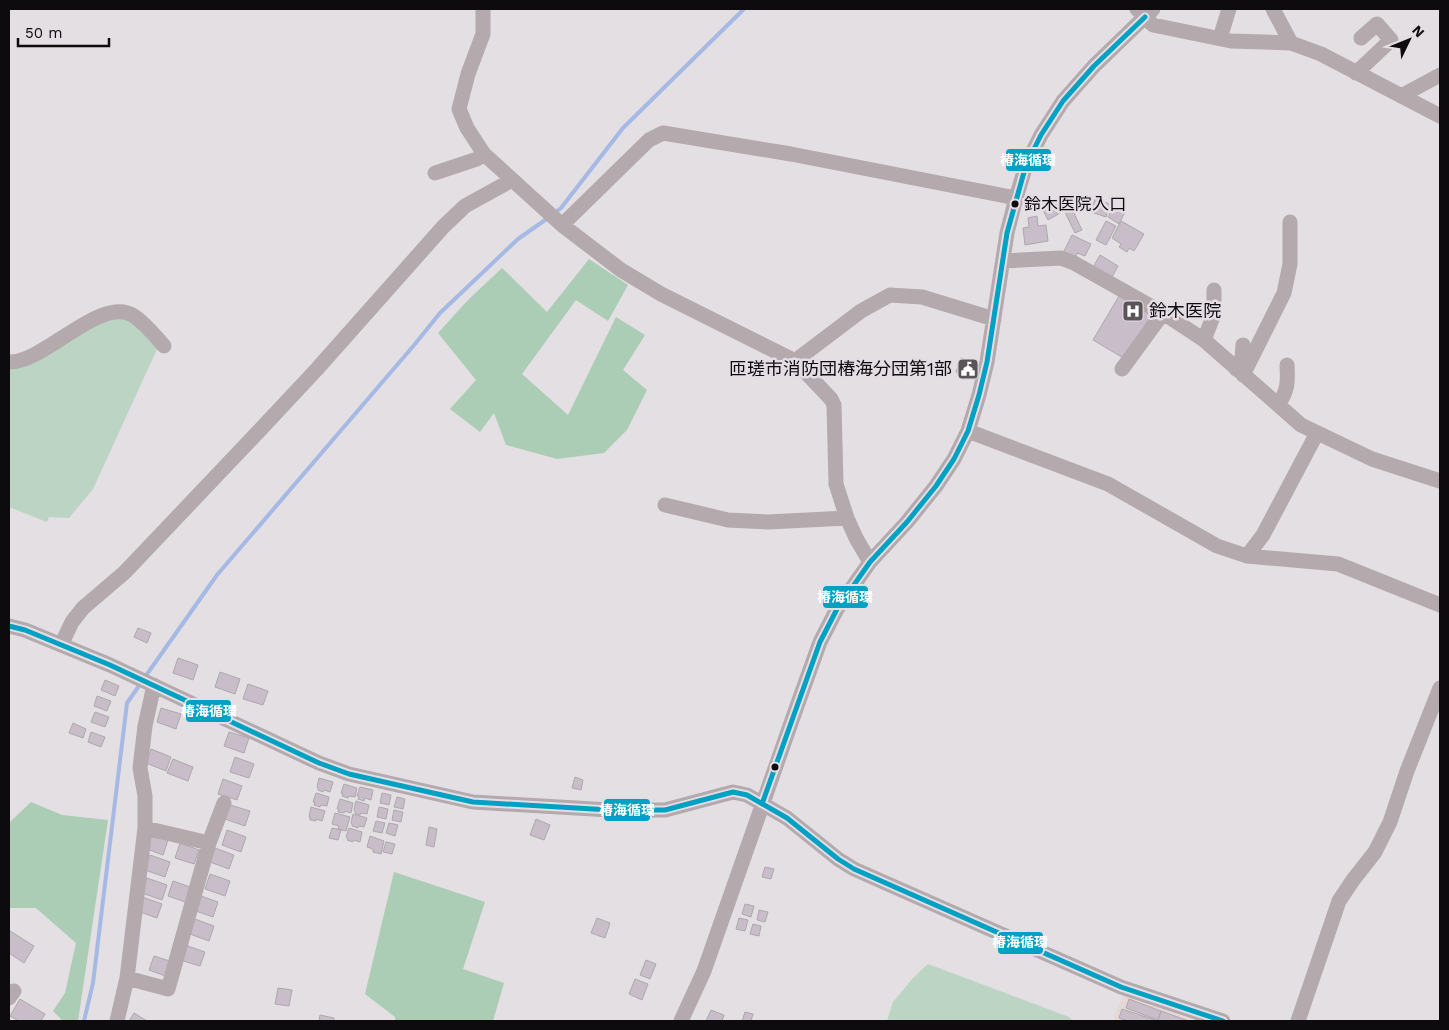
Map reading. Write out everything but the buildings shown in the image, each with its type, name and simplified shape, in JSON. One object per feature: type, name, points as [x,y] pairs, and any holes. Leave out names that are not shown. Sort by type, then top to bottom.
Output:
[{"type":"street","points":[[483,9],[483,34],[468,74],[459,109],[467,128],[484,154],[562,225],[621,270],[661,294],[795,361],[831,399],[834,405],[836,484],[847,518],[870,562]]},
{"type":"street","points":[[1220,38],[1229,9]]},
{"type":"street","points":[[1273,9],[1291,43]]},
{"type":"street","points":[[680,1021],[704,972],[820,642],[837,609],[870,562],[908,522],[936,486],[954,459],[968,431],[979,395],[1016,198],[1026,165],[1041,135],[1063,101],[1145,11],[1153,25],[1231,41],[1291,43],[1321,54],[1440,116]]},
{"type":"street","points":[[1356,73],[1391,40],[1377,24],[1361,38]]},
{"type":"street","points":[[1401,96],[1440,75]]},
{"type":"street","points":[[562,225],[649,140],[663,134],[800,156],[1016,198]]},
{"type":"street","points":[[435,173],[477,159],[484,154]]},
{"type":"street","points":[[61,645],[72,622],[83,608],[125,572],[259,431],[443,227],[465,206],[512,180]]},
{"type":"street","points":[[1240,372],[1284,293],[1290,264],[1290,222]]},
{"type":"street","points":[[1003,261],[1061,258],[1074,263],[1163,313],[1204,340],[1301,426],[1372,458],[1440,481]]},
{"type":"street","points":[[1204,340],[1214,314],[1214,290]]},
{"type":"street","points":[[795,361],[861,312],[890,295],[922,297],[994,319]]},
{"type":"street","points":[[9,362],[16,362],[37,353],[100,316],[117,311],[133,315],[164,346]]},
{"type":"street","points":[[1122,369],[1163,313]]},
{"type":"street","points":[[1240,372],[1243,345]]},
{"type":"street","points":[[1278,405],[1285,396],[1288,387],[1287,365]]},
{"type":"street","points":[[968,431],[1108,484],[1217,546],[1246,556],[1338,564],[1440,605]]},
{"type":"street","points":[[1246,556],[1263,535],[1317,433]]},
{"type":"street","points":[[665,505],[728,520],[768,522],[847,518]]},
{"type":"street","points":[[9,626],[25,630],[110,665],[319,763],[349,774],[473,802],[610,810],[665,810],[733,792],[747,795],[787,818],[838,859],[854,869],[1121,987],[1223,1021]]},
{"type":"street","points":[[117,1021],[127,978],[145,828],[145,796],[140,768],[145,726],[154,685]]},
{"type":"street","points":[[1298,1021],[1339,902],[1375,852],[1390,822],[1407,771],[1440,688]]},
{"type":"street","points":[[127,978],[168,989],[209,843],[224,803]]},
{"type":"street","points":[[145,828],[209,843]]},
{"type":"shaded area","points":[[1123,995],[1195,1021],[1113,1021]]},
{"type":"green space","points":[[589,259],[628,285],[608,321],[576,300],[522,374],[568,415],[616,317],[645,335],[623,370],[647,390],[627,430],[604,453],[557,459],[506,445],[494,413],[480,432],[450,409],[476,380],[438,333],[468,300],[502,268],[547,312]]},
{"type":"green space","points":[[109,318],[125,318],[140,328],[158,347],[93,489],[69,518],[49,517],[47,522],[9,507],[9,368]]},
{"type":"green space","points":[[31,802],[62,815],[108,820],[78,1021],[63,1021],[53,1011],[65,993],[76,943],[36,908],[9,908],[9,823]]},
{"type":"green space","points":[[394,872],[485,902],[463,969],[504,983],[493,1021],[395,1021],[395,1017],[365,994]]},
{"type":"green space","points":[[928,964],[1069,1017],[1073,1021],[887,1021],[893,1002],[913,978]]},
{"type":"waterway","points":[[553,214],[561,208],[623,128],[744,9]]},
{"type":"waterway","points":[[145,677],[217,575],[440,313],[518,239],[548,218]]},
{"type":"waterway","points":[[84,1021],[93,983],[127,703],[141,683]]},
{"type":"transit line","name":"椿海循環","points":[[762,804],[820,642],[837,609],[870,562],[907,522],[936,486],[954,459],[968,431],[987,362],[1007,233],[1026,165],[1041,135],[1063,101],[1094,66],[1145,17]]},
{"type":"transit line","name":"椿海循環","points":[[9,626],[25,630],[110,665],[319,763],[349,774],[473,802],[610,810],[665,810],[733,792],[747,795],[787,818],[838,859],[854,869],[1121,987],[1223,1021]]},
{"type":"place","name":"鈴木医院入口","points":[[1015,204]]},
{"type":"place","name":"鈴木医院","points":[[1133,311]]},
{"type":"place","name":"匝瑳市消防団椿海分団第1部","points":[[968,369]]}]
